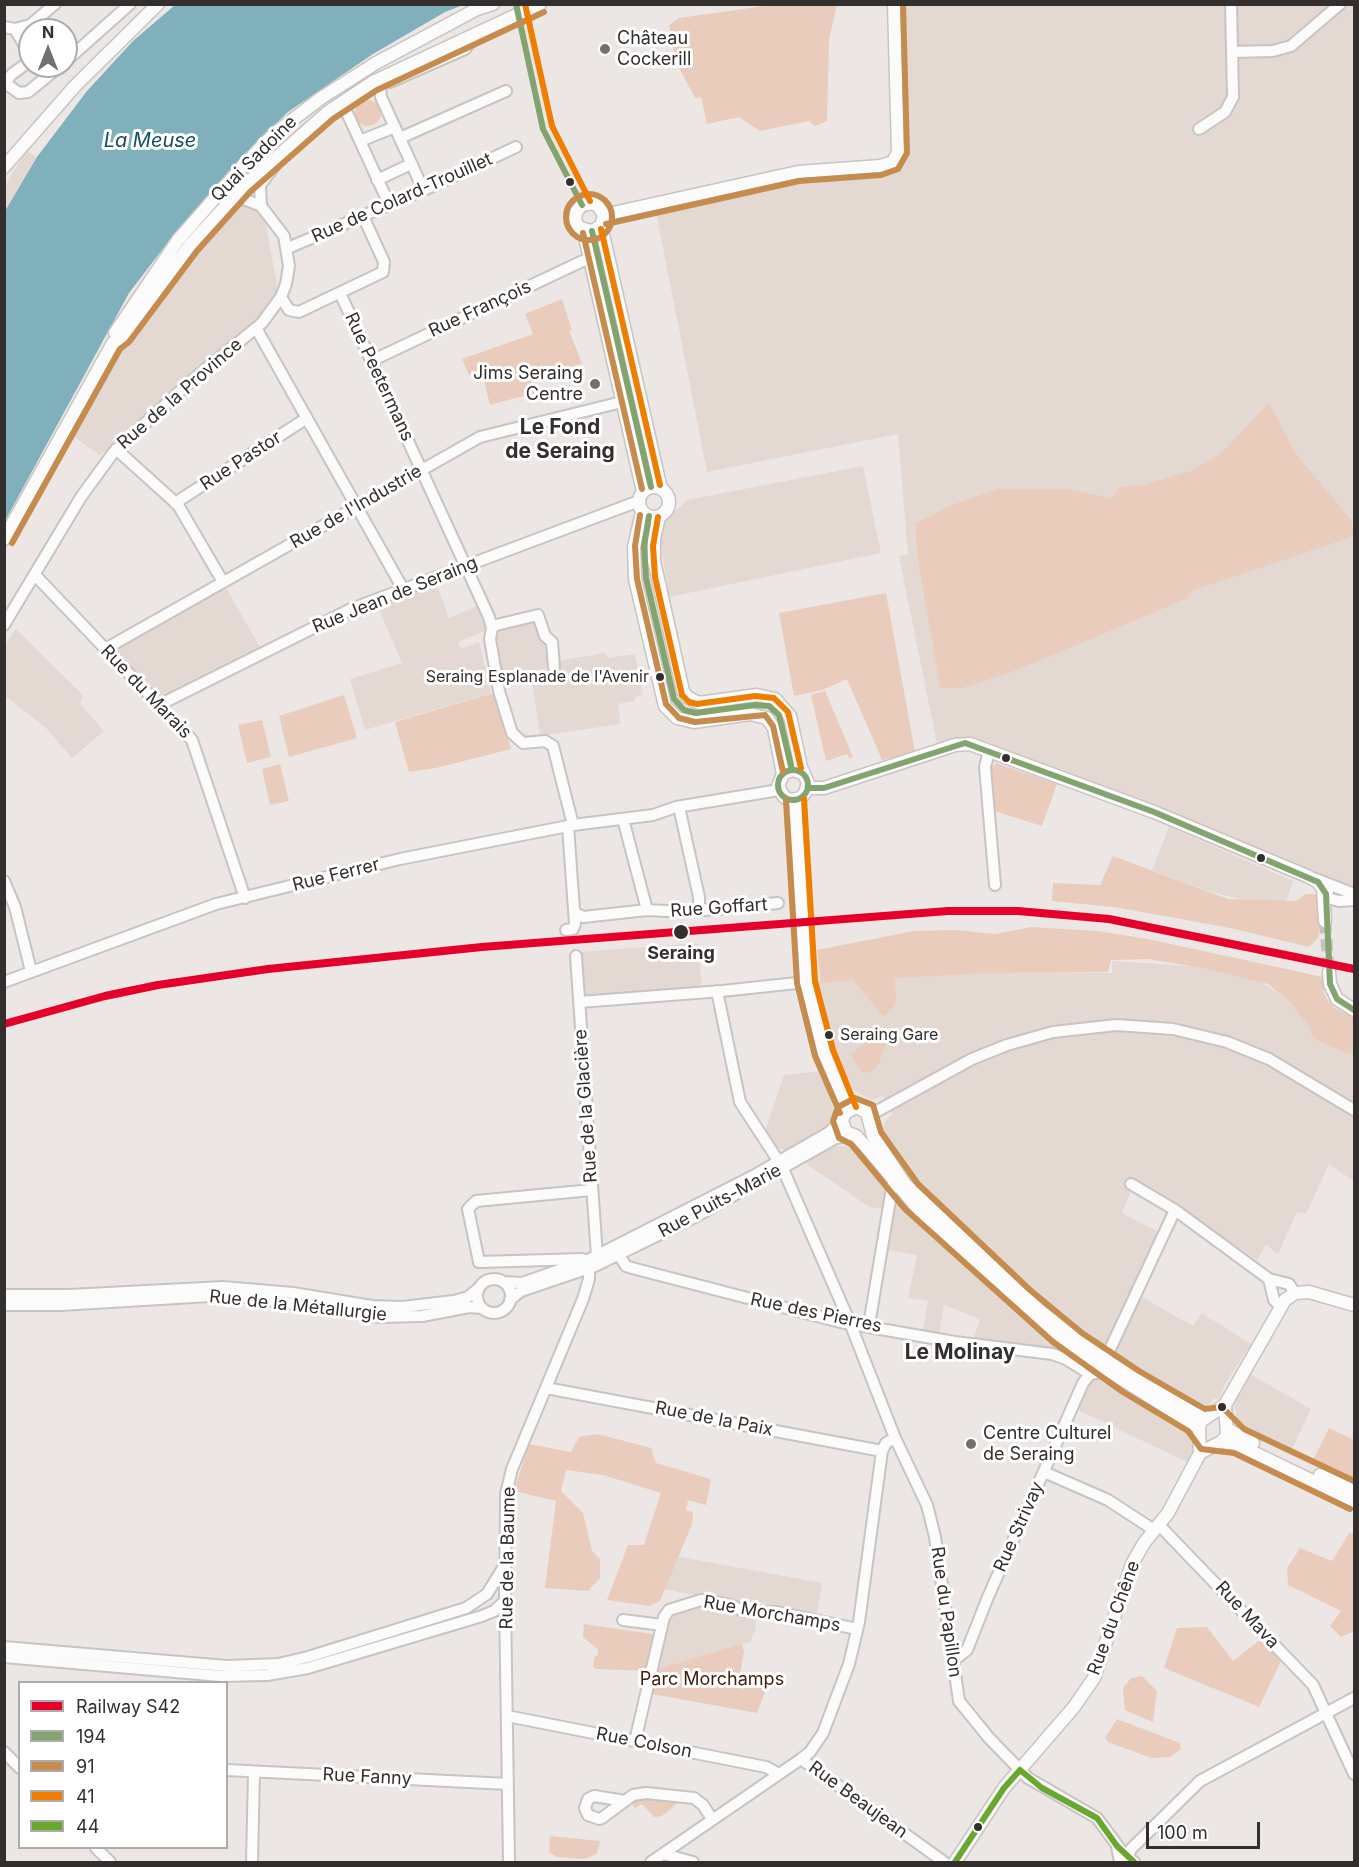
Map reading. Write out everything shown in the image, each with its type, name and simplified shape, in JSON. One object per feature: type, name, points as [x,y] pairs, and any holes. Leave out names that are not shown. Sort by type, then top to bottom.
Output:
[{"type":"main road","points":[[4,167],[70,92],[158,4]]},
{"type":"main road","name":"Quai Sadoine","points":[[4,539],[113,343],[114,333],[170,250],[235,174],[269,139],[296,116],[352,78],[480,7],[493,4]]},
{"type":"main road","points":[[517,15],[528,4]]},
{"type":"main road","name":"Quai Sadoine","points":[[113,343],[122,337],[190,245],[231,200],[279,154],[342,102],[380,79],[540,4]]},
{"type":"main road","points":[[580,228],[592,231],[602,221],[798,172],[880,166],[893,162],[898,152],[894,4]]},
{"type":"main road","points":[[659,517],[649,516],[641,501],[622,402],[589,258],[575,216],[582,205],[593,204],[602,221],[662,489],[668,495],[669,504],[667,510],[659,517],[654,538],[654,561],[683,691],[687,697],[699,703],[757,695],[775,699],[790,716],[808,788]]},
{"type":"main road","points":[[662,489],[651,487],[641,501],[634,548],[635,579],[665,706],[677,718],[694,722],[750,714],[767,718],[774,728],[783,774]]},
{"type":"main road","points":[[808,788],[824,788],[962,743],[1154,812],[1306,876],[1330,890],[1326,917]]},
{"type":"main road","points":[[803,773],[792,770],[783,774],[778,781],[779,790],[784,797],[795,800],[801,798],[808,788]]},
{"type":"main road","points":[[795,800],[806,982],[824,1053],[848,1110]]},
{"type":"main road","points":[[1329,972],[1330,984],[1337,999],[1354,1010]]},
{"type":"main road","points":[[1106,1365],[1032,1304],[922,1202],[893,1168],[860,1107],[848,1110],[842,1121],[846,1132],[854,1136],[919,1210],[1022,1306],[1106,1365],[1204,1425],[1218,1443],[1236,1444],[1354,1501]]},
{"type":"main road","points":[[854,1136],[869,1122]]},
{"type":"main road","points":[[1204,1425],[1225,1405],[1281,1306],[1295,1293],[1309,1292],[1354,1305]]},
{"type":"main road","points":[[1225,1405],[1228,1426]]},
{"type":"main road","points":[[1204,1425],[1223,1418],[1228,1426],[1354,1491]]},
{"type":"main road","name":"Rue du Chêne","points":[[955,1863],[1004,1788],[1074,1707],[1094,1678],[1130,1569],[1143,1543],[1157,1528],[1200,1453],[1204,1425]]},
{"type":"main road","name":"Rue du Chêne","points":[[1200,1453],[1218,1443],[1228,1426]]},
{"type":"street","points":[[10,28],[30,25],[55,4]]},
{"type":"street","points":[[78,50],[130,4]]},
{"type":"street","points":[[1198,129],[1220,116],[1231,103],[1231,4]]},
{"type":"street","points":[[1232,52],[1273,51],[1291,46],[1340,4]]},
{"type":"street","points":[[18,70],[5,83],[24,94],[44,78]]},
{"type":"street","points":[[380,79],[381,97],[423,189]]},
{"type":"street","points":[[400,138],[506,91]]},
{"type":"street","points":[[342,102],[389,204]]},
{"type":"street","points":[[360,141],[394,127]]},
{"type":"street","name":"Rue de Colard-Trouillet","points":[[288,248],[516,147]]},
{"type":"street","points":[[261,206],[260,184],[277,162],[279,154]]},
{"type":"street","points":[[377,180],[411,164]]},
{"type":"street","points":[[231,200],[244,199],[261,206],[280,229],[288,248],[288,277],[281,297],[286,308],[296,312]]},
{"type":"street","name":"Rue de la Province","points":[[265,320],[296,312],[380,275],[384,270],[384,262],[363,216]]},
{"type":"street","name":"Rue François","points":[[371,361],[589,258]]},
{"type":"street","name":"Rue Peetermans","points":[[340,293],[467,565],[492,626],[490,639],[499,691],[512,733],[523,743],[545,741],[554,746],[571,826]]},
{"type":"street","name":"Rue de la Province","points":[[4,625],[89,484],[116,449],[190,382],[265,320],[281,297]]},
{"type":"street","points":[[256,328],[403,589]]},
{"type":"street","name":"Rue de l'Industrie","points":[[105,649],[484,435],[622,402]]},
{"type":"street","name":"Rue Pastor","points":[[175,503],[307,418]]},
{"type":"street","points":[[116,449],[175,503],[223,582]]},
{"type":"street","name":"Rue Jean de Seraing","points":[[159,705],[345,611],[641,501]]},
{"type":"street","name":"Rue du Marais","points":[[35,575],[194,743],[245,898]]},
{"type":"street","points":[[492,626],[538,615],[545,636],[552,642],[554,667]]},
{"type":"street","points":[[989,751],[985,767],[995,885]]},
{"type":"street","name":"Rue Ferrer","points":[[4,982],[193,911],[400,859],[571,826],[659,814],[679,807],[779,790]]},
{"type":"street","points":[[679,807],[699,897],[699,907]]},
{"type":"street","name":"Rue Goffart","points":[[623,819],[646,910],[687,912],[699,907],[705,910],[778,903]]},
{"type":"street","points":[[566,930],[575,927],[571,826]]},
{"type":"street","points":[[4,880],[15,907],[31,971]]},
{"type":"street","points":[[1354,894],[1330,890],[1331,899],[1354,900]]},
{"type":"street","points":[[1326,917],[1342,901]]},
{"type":"street","points":[[575,913],[583,916],[646,910]]},
{"type":"street","name":"Rue de la Glacière","points":[[576,956],[592,1190],[591,1262]]},
{"type":"street","points":[[579,1002],[806,982]]},
{"type":"street","name":"Rue du Papillon","points":[[717,991],[742,1106],[781,1165],[850,1323],[895,1438],[916,1479],[930,1515],[961,1705],[1020,1770],[1042,1788],[1097,1818],[1128,1860]]},
{"type":"street","points":[[869,1122],[996,1049],[1053,1032],[1116,1024],[1173,1029],[1227,1042],[1269,1059],[1354,1110]]},
{"type":"street","name":"Rue Puits-Marie","points":[[591,1262],[618,1254],[686,1222],[781,1165],[842,1121]]},
{"type":"street","name":"Rue Puits-Marie","points":[[591,1262],[836,1138],[854,1136]]},
{"type":"street","points":[[868,1325],[893,1182]]},
{"type":"street","points":[[1131,1184],[1175,1210],[1269,1279],[1289,1284],[1295,1293]]},
{"type":"street","points":[[591,1262],[483,1262],[477,1257],[467,1211],[473,1202],[592,1190]]},
{"type":"street","points":[[1090,1374],[1106,1365],[1175,1210]]},
{"type":"street","name":"Rue des Pierres","points":[[618,1254],[626,1266],[632,1268],[850,1323],[955,1342],[1052,1354],[1066,1359],[1090,1374]]},
{"type":"street","name":"Rue de la Métallurgie","points":[[4,1295],[55,1296],[223,1287],[293,1293],[372,1306],[402,1307],[454,1301],[468,1297],[487,1280],[522,1283],[591,1262]]},
{"type":"street","name":"Rue de la Métallurgie","points":[[4,1305],[61,1305],[222,1296],[279,1301],[380,1317],[422,1316],[469,1307],[499,1312],[504,1310],[510,1300],[521,1291],[591,1262]]},
{"type":"street","name":"Rue de la Baume","points":[[509,1863],[505,1601],[509,1479],[585,1292],[591,1262]]},
{"type":"street","points":[[1269,1279],[1274,1300],[1281,1306]]},
{"type":"street","points":[[504,1282],[509,1290],[510,1300]]},
{"type":"street","points":[[478,1289],[477,1299],[482,1308]]},
{"type":"street","name":"Rue Strivay","points":[[954,1660],[961,1658],[967,1650],[1083,1383],[1090,1374]]},
{"type":"street","name":"Rue de la Paix","points":[[546,1388],[882,1451]]},
{"type":"street","points":[[882,1451],[886,1443],[895,1438]]},
{"type":"street","name":"Rue Morchamps","points":[[651,1863],[801,1759],[819,1740],[832,1716],[847,1673],[857,1629],[882,1451]]},
{"type":"street","name":"Rue Mava","points":[[1044,1472],[1108,1500],[1157,1528],[1310,1682],[1354,1774]]},
{"type":"street","points":[[4,1647],[227,1666],[287,1662],[466,1608],[491,1588],[506,1559]]},
{"type":"street","name":"Rue Morchamps","points":[[662,1625],[669,1610],[697,1599],[730,1605],[751,1613],[777,1612],[857,1629]]},
{"type":"street","points":[[4,1657],[221,1676],[260,1676],[308,1668],[482,1616],[494,1611],[505,1601]]},
{"type":"street","points":[[482,1616],[496,1622],[507,1635]]},
{"type":"street","points":[[623,1620],[662,1625],[635,1742]]},
{"type":"street","points":[[1128,1860],[1131,1849],[1139,1844],[1200,1781],[1354,1698]]},
{"type":"street","name":"Rue Colson","points":[[507,1716],[766,1767],[779,1773]]},
{"type":"street","points":[[4,1752],[18,1765]]},
{"type":"street","name":"Rue Beaujean","points":[[801,1759],[945,1863]]},
{"type":"street","name":"Rue Fanny","points":[[228,1770],[508,1784]]},
{"type":"street","points":[[252,1863],[254,1772]]},
{"type":"street","points":[[625,1801],[642,1793],[690,1798],[701,1803],[712,1819]]},
{"type":"street","points":[[97,1849],[110,1863]]},
{"type":"street","points":[[663,1854],[693,1863]]},
{"type":"shaded area","points":[[901,5],[1354,5],[1354,888],[1192,821],[978,740],[958,739],[937,744],[899,556],[908,554],[898,434],[707,472],[656,212],[805,177],[889,170],[896,167],[905,150]]},
{"type":"shaded area","points":[[26,151],[37,157],[5,211],[5,186]]},
{"type":"shaded area","points":[[237,201],[264,215],[278,290],[255,322],[100,455],[71,435],[132,332],[196,248]]},
{"type":"shaded area","points":[[863,466],[881,553],[669,597],[659,532],[666,520],[687,500]]},
{"type":"shaded area","points":[[436,583],[449,618],[477,606],[487,630],[458,642],[461,649],[479,642],[491,693],[365,730],[350,679],[402,663],[377,605]]},
{"type":"shaded area","points":[[225,586],[261,649],[161,698],[113,653],[114,648]]},
{"type":"shaded area","points":[[537,622],[542,641],[547,642],[551,667],[502,680],[496,645],[498,630]]},
{"type":"shaded area","points":[[16,629],[83,695],[80,704],[104,731],[72,758],[46,728],[5,696],[5,645]]},
{"type":"shaded area","points":[[605,653],[608,658],[635,654],[643,695],[635,697],[635,701],[618,704],[620,724],[540,736],[531,675],[552,668],[563,660]]},
{"type":"shaded area","points":[[1169,827],[1293,881],[1283,910],[1208,891],[1152,870]]},
{"type":"shaded area","points":[[698,943],[702,989],[584,998],[581,952]]},
{"type":"shaded area","points":[[1112,961],[1205,967],[1259,980],[1354,1048],[1354,1181],[1329,1164],[1306,1214],[1297,1212],[1278,1254],[1266,1245],[1257,1260],[1183,1210],[1134,1183],[1122,1213],[1159,1232],[1107,1350],[1098,1349],[1038,1302],[1036,1295],[906,1172],[886,1145],[882,1134],[884,1123],[892,1114],[883,1096],[872,1100],[854,1090],[838,1062],[822,1019],[813,981],[970,972],[1112,973]]},
{"type":"shaded area","points":[[820,1071],[833,1106],[833,1117],[829,1126],[786,1150],[776,1149],[765,1131],[784,1075]]},
{"type":"shaded area","points":[[846,1146],[862,1153],[889,1190],[886,1209],[869,1207],[801,1160],[825,1147]]},
{"type":"shaded area","points":[[895,1200],[1045,1332],[1055,1344],[1054,1351],[973,1341],[980,1319],[944,1305],[939,1335],[923,1330],[928,1301],[908,1298],[917,1255],[887,1250]]},
{"type":"shaded area","points":[[1140,1296],[1193,1326],[1202,1313],[1251,1344],[1225,1384],[1219,1400],[1214,1398],[1210,1404],[1203,1407],[1188,1403],[1156,1385],[1153,1380],[1113,1353]]},
{"type":"shaded area","points":[[1250,1374],[1311,1409],[1291,1451],[1242,1428],[1238,1423],[1234,1405]]},
{"type":"shaded area","points":[[1108,1376],[1190,1424],[1197,1444],[1189,1463],[1074,1408],[1090,1378]]},
{"type":"shaded area","points":[[670,1555],[822,1583],[817,1613],[740,1599],[739,1603],[663,1589]]},
{"type":"shaded area","points":[[696,1604],[741,1613],[743,1618],[755,1615],[756,1628],[750,1642],[657,1669],[670,1614]]},
{"type":"green space","points":[[771,5],[837,5],[829,39],[827,121],[815,126],[809,121],[760,131],[739,117],[707,124],[701,97],[695,98],[676,62],[669,25],[679,18]]},
{"type":"green space","points":[[368,100],[377,104],[381,113],[377,122],[368,126],[359,122],[355,113],[359,104]]},
{"type":"green space","points":[[562,299],[572,330],[569,331],[582,363],[531,381],[534,393],[490,405],[482,372],[469,375],[462,359],[533,334],[525,314]]},
{"type":"green space","points":[[1269,403],[1296,454],[1351,520],[1354,536],[1189,592],[1188,598],[1017,670],[963,688],[940,688],[918,559],[915,524],[949,506],[998,489],[1069,489],[1112,499],[1120,487],[1143,485],[1191,471],[1220,454]]},
{"type":"green space","points":[[886,593],[915,752],[882,760],[847,679],[822,690],[794,696],[779,613]]},
{"type":"green space","points":[[825,691],[853,757],[849,758],[847,754],[826,761],[811,695]]},
{"type":"green space","points":[[493,693],[511,749],[436,768],[409,772],[395,722]]},
{"type":"green space","points":[[344,695],[357,738],[289,757],[279,716]]},
{"type":"green space","points":[[262,720],[271,757],[247,763],[238,725]]},
{"type":"green space","points":[[996,763],[1057,784],[1042,826],[994,811],[991,768]]},
{"type":"green space","points":[[280,764],[289,801],[270,805],[262,769]]},
{"type":"green space","points":[[1113,856],[1228,899],[1296,901],[1306,894],[1316,894],[1321,920],[1318,938],[1309,947],[1230,928],[1114,907],[1052,901],[1053,883],[1100,885]]},
{"type":"green space","points":[[1031,927],[1097,931],[1148,939],[1323,977],[1324,993],[1329,1002],[1335,1008],[1354,1018],[1354,1053],[1348,1054],[1313,1038],[1309,1026],[1291,1003],[1268,984],[1203,968],[1148,959],[1111,960],[1108,972],[985,973],[895,978],[896,998],[893,1009],[883,1016],[853,980],[821,983],[817,950],[914,931],[955,930],[995,934]]},
{"type":"green space","points":[[885,1028],[891,1036],[879,1063],[874,1070],[866,1073],[861,1071],[850,1055]]},
{"type":"green space","points":[[1329,1428],[1354,1440],[1354,1479],[1313,1460]]},
{"type":"green space","points":[[598,1434],[651,1448],[656,1463],[711,1479],[706,1505],[688,1500],[686,1510],[693,1512],[692,1524],[660,1601],[650,1606],[607,1600],[628,1545],[644,1545],[661,1493],[603,1475],[566,1470],[561,1491],[583,1513],[592,1551],[600,1559],[600,1578],[588,1591],[545,1588],[556,1501],[514,1491],[529,1444],[571,1452],[579,1437]]},
{"type":"green space","points":[[1349,1533],[1354,1534],[1354,1631],[1341,1637],[1330,1626],[1341,1611],[1288,1585],[1287,1568],[1300,1548],[1332,1561]]},
{"type":"green space","points":[[584,1624],[652,1634],[654,1637],[647,1671],[593,1667],[598,1649],[583,1637]]},
{"type":"green space","points":[[1207,1627],[1233,1661],[1261,1639],[1281,1661],[1259,1707],[1164,1668],[1177,1628]]},
{"type":"green space","name":"Parc Morchamps","points":[[742,1644],[744,1652],[739,1679],[767,1686],[757,1713],[652,1694],[657,1669]]},
{"type":"green space","points":[[1142,1676],[1157,1691],[1153,1722],[1125,1710],[1123,1688],[1131,1678]]},
{"type":"green space","points":[[1117,1719],[1180,1743],[1181,1749],[1170,1757],[1151,1758],[1108,1742],[1105,1738]]},
{"type":"green space","points":[[640,1797],[678,1801],[678,1803],[662,1816],[654,1817],[642,1804],[635,1808],[631,1802]]},
{"type":"green space","points":[[550,1836],[600,1841],[597,1854],[584,1859],[557,1857],[549,1852]]},
{"type":"water","name":"La Meuse","points":[[175,5],[463,5],[445,12],[373,54],[288,112],[242,157],[175,233],[129,293],[5,521],[5,211],[37,157],[87,91],[133,41]]},
{"type":"tunnel","points":[[1325,921],[1329,972]]},
{"type":"rail line","name":"S42","points":[[4,1024],[105,996],[158,985],[268,969],[482,947],[948,911],[1018,911],[1109,919],[1354,969]]},
{"type":"transit line","name":"194","points":[[516,4],[543,129],[582,205]]},
{"type":"transit line","name":"41","points":[[525,4],[552,126],[590,201]]},
{"type":"transit line","name":"91","points":[[606,224],[799,181],[881,175],[898,169],[907,153],[903,4]]},
{"type":"transit line","name":"91","points":[[12,543],[120,349],[129,342],[197,251],[250,192],[333,119],[377,90],[544,12]]},
{"type":"transit line","name":"91","points":[[589,194],[605,201],[612,217],[605,233],[589,240],[573,233],[566,217],[573,201],[589,194]]},
{"type":"transit line","name":"41","points":[[601,229],[660,485]]},
{"type":"transit line","name":"194","points":[[592,231],[651,487]]},
{"type":"transit line","name":"91","points":[[583,233],[642,489]]},
{"type":"transit line","name":"91","points":[[640,515],[635,546],[637,579],[666,704],[679,718],[695,722],[765,715],[773,726],[783,772]]},
{"type":"transit line","name":"194","points":[[649,516],[644,546],[646,578],[674,699],[684,710],[696,713],[755,705],[769,706],[779,715],[792,770]]},
{"type":"transit line","name":"41","points":[[658,517],[653,546],[655,577],[682,695],[689,702],[697,704],[755,696],[774,698],[788,712],[801,768]]},
{"type":"transit line","name":"194","points":[[808,788],[824,788],[965,743],[1154,812],[1318,882],[1326,894],[1330,984],[1337,999],[1354,1010]]},
{"type":"transit line","name":"194","points":[[793,770],[804,774],[808,785],[804,796],[793,800],[782,796],[778,785],[782,774],[793,770]]},
{"type":"transit line","name":"41","points":[[804,799],[815,981],[833,1050],[856,1107]]},
{"type":"transit line","name":"91","points":[[786,801],[797,983],[815,1056],[840,1113]]},
{"type":"transit line","name":"91","points":[[1350,1509],[1234,1453],[1201,1449],[1188,1431],[1123,1392],[1053,1342],[905,1209],[851,1144],[839,1138],[833,1121],[838,1107],[855,1098],[873,1105],[881,1132],[918,1184],[1030,1290],[1082,1333],[1139,1371],[1205,1409],[1222,1407],[1244,1429],[1354,1481]]},
{"type":"transit line","name":"44","points":[[1020,1770],[1042,1788],[1097,1818],[1117,1846],[1134,1862]]},
{"type":"transit line","name":"44","points":[[955,1862],[1004,1788],[1020,1770]]},
{"type":"place","name":"Château Cockerill","points":[[605,49]]},
{"type":"place","name":"Jims Seraing Centre","points":[[595,384]]},
{"type":"place","name":"Seraing Esplanade de l'Avenir","points":[[660,677]]},
{"type":"place","name":"Seraing","points":[[681,932]]},
{"type":"place","name":"Seraing Gare","points":[[829,1035]]},
{"type":"place","name":"Centre Culturel de Seraing","points":[[971,1444]]},
{"type":"district","name":"Le Fond de Seraing","points":[[560,440]]},
{"type":"district","name":"Le Molinay","points":[[960,1353]]}]
